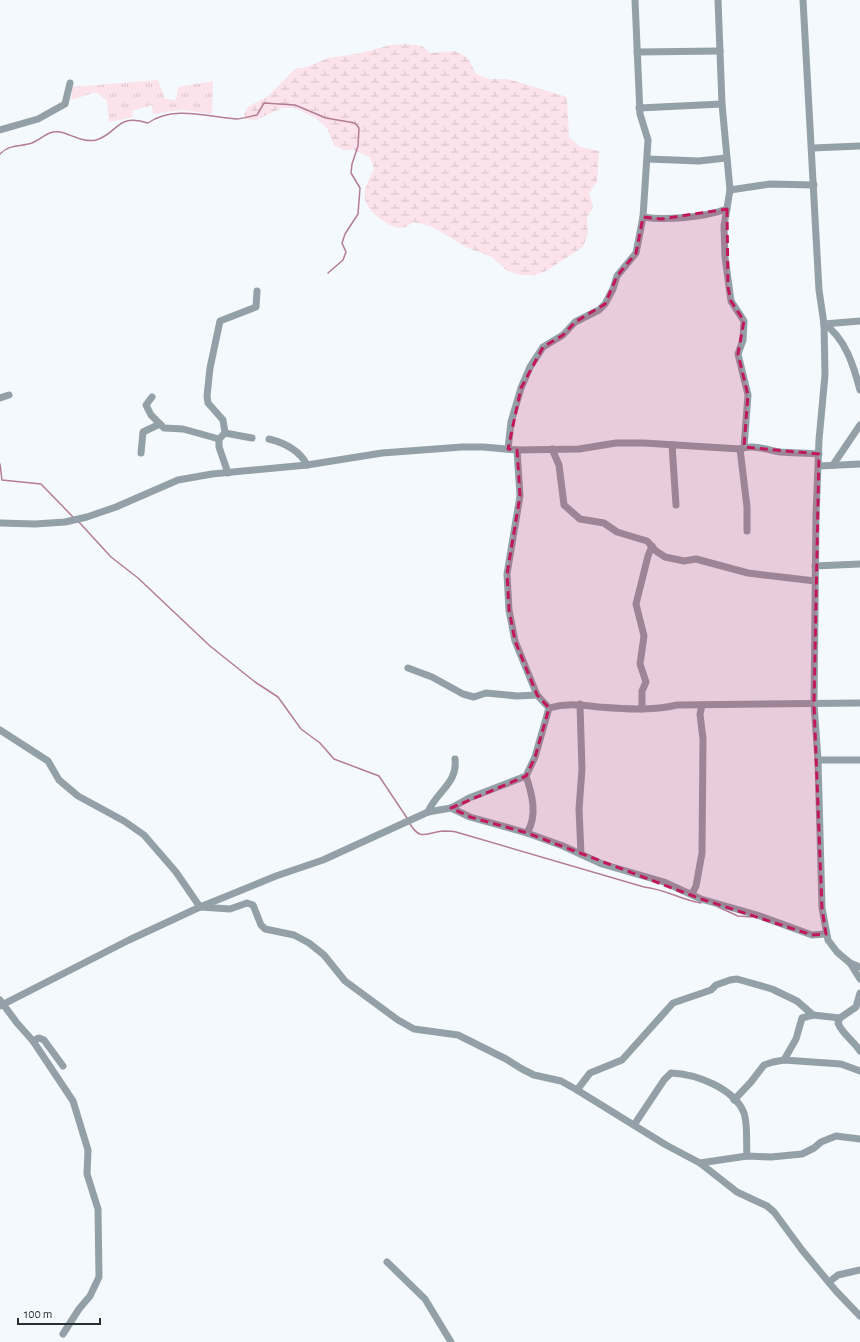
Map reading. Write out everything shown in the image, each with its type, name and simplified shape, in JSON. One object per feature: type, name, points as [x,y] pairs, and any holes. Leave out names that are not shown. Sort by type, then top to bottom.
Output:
[{"type":"street","points":[[508,449],[511,422],[521,388],[530,367],[543,347],[563,335],[575,322],[599,310],[605,304],[613,289],[617,276],[636,253],[643,217],[648,159],[648,140],[639,108],[635,0],[638,0]]},
{"type":"street","points":[[718,0],[722,104],[730,190],[724,226],[728,287],[731,301],[744,320],[743,340],[738,354],[748,395],[742,448],[747,507],[747,531]]},
{"type":"street","points":[[803,0],[819,290],[824,324],[825,375],[819,454],[815,566],[814,704],[818,760],[820,880],[822,908],[828,940],[837,952],[850,963],[860,979]]},
{"type":"street","points":[[638,52],[720,51]]},
{"type":"street","points":[[0,130],[38,119],[65,104],[70,83]]},
{"type":"street","points":[[639,108],[722,104]]},
{"type":"street","points":[[812,148],[860,146]]},
{"type":"street","points":[[648,159],[699,161],[726,158]]},
{"type":"street","points":[[730,190],[770,184],[814,185]]},
{"type":"street","points":[[643,217],[661,219],[699,215],[726,209]]},
{"type":"street","points":[[225,433],[223,420],[208,403],[207,396],[210,368],[218,337],[218,324],[220,321],[256,307],[257,291]]},
{"type":"street","points":[[824,324],[860,321]]},
{"type":"street","points":[[824,324],[834,330],[853,365],[860,390]]},
{"type":"street","points":[[0,398],[9,395]]},
{"type":"street","points":[[152,397],[148,400],[147,410],[164,428],[183,429],[219,439]]},
{"type":"street","points":[[141,453],[143,432],[160,424]]},
{"type":"street","points":[[833,465],[860,425]]},
{"type":"street","points":[[225,433],[252,438]]},
{"type":"street","points":[[219,439],[225,433]]},
{"type":"street","points":[[219,439],[228,472]]},
{"type":"street","points":[[269,439],[282,442],[290,447],[304,458],[307,465]]},
{"type":"street","points":[[0,523],[35,524],[65,522],[87,517],[116,507],[178,480],[228,472],[307,465],[382,454],[462,447],[552,450],[579,449],[616,443],[742,448],[819,454]]},
{"type":"street","points":[[672,445],[676,505]]},
{"type":"street","points":[[517,450],[520,496],[508,574],[509,610],[515,642],[537,695],[549,708]]},
{"type":"street","points":[[552,450],[559,465],[564,505],[572,514],[580,519],[604,523],[617,532],[647,541],[665,557],[675,560],[696,559],[748,573],[815,581]]},
{"type":"street","points":[[819,466],[860,464]]},
{"type":"street","points":[[642,709],[642,691],[646,682],[640,664],[644,636],[636,604],[652,546]]},
{"type":"street","points":[[815,566],[860,564]]},
{"type":"street","points":[[408,668],[432,677],[463,694],[474,696],[486,693],[517,696],[537,695]]},
{"type":"street","points":[[549,708],[566,704],[642,709],[702,705],[860,703]]},
{"type":"street","points":[[580,704],[582,769],[579,803],[581,854]]},
{"type":"street","points":[[692,894],[696,886],[702,853],[703,746],[700,714],[702,705]]},
{"type":"street","points":[[63,1334],[79,1309],[90,1296],[99,1277],[98,1209],[87,1174],[88,1150],[74,1104],[33,1041],[16,1023],[1,1003],[200,907],[276,876],[323,860],[364,843],[428,812],[451,808],[469,798],[526,776],[535,757],[549,708]]},
{"type":"street","points":[[0,730],[48,761],[59,780],[78,796],[124,821],[144,835],[176,872],[200,907]]},
{"type":"street","points":[[428,812],[432,803],[453,776],[456,769],[455,759]]},
{"type":"street","points":[[818,760],[860,760]]},
{"type":"street","points":[[526,776],[532,792],[533,808],[533,820],[527,833]]},
{"type":"street","points":[[451,808],[476,819],[527,833],[581,854],[602,864],[664,882],[692,894],[812,935],[826,934]]},
{"type":"street","points":[[200,907],[230,909],[247,904],[253,905],[261,926],[265,929],[294,935],[309,943],[324,955],[345,981],[398,1020],[414,1029],[458,1035],[506,1059],[522,1069],[561,1082],[700,1163],[737,1192],[760,1201],[774,1212],[828,1282],[860,1316]]},
{"type":"street","points":[[850,963],[860,967]]},
{"type":"street","points":[[577,1090],[590,1074],[622,1060],[674,1003],[711,990],[716,985],[730,980],[737,979],[772,989],[797,1001],[813,1015]]},
{"type":"street","points":[[860,993],[856,1007],[840,1018],[838,1023],[840,1028],[854,1041],[860,1051]]},
{"type":"street","points":[[784,1060],[796,1038],[800,1020],[802,1018],[813,1015],[840,1018]]},
{"type":"street","points":[[33,1041],[39,1038],[44,1040],[63,1066]]},
{"type":"street","points":[[734,1100],[764,1065],[784,1060],[841,1064],[860,1071]]},
{"type":"street","points":[[634,1125],[664,1080],[671,1073],[710,1081],[734,1100],[744,1115],[747,1156]]},
{"type":"street","points":[[700,1163],[747,1156],[771,1157],[802,1154],[814,1148],[821,1142],[836,1136],[860,1139]]},
{"type":"street","points":[[387,1262],[425,1299],[451,1342]]},
{"type":"street","points":[[828,1282],[838,1275],[860,1270]]},
{"type":"highlighted area","points":[[727,209],[728,287],[731,301],[744,321],[738,354],[748,395],[744,447],[819,454],[814,704],[822,908],[826,934],[812,935],[701,899],[527,833],[470,817],[451,808],[526,776],[535,757],[549,708],[537,695],[515,641],[509,610],[507,574],[520,496],[517,450],[508,449],[521,388],[543,347],[563,335],[575,322],[605,304],[617,276],[636,253],[643,217],[661,219]]},
{"type":"green space","points":[[406,44],[422,46],[430,53],[455,51],[468,58],[476,74],[489,79],[508,79],[567,97],[569,137],[580,147],[599,151],[597,182],[589,193],[593,207],[587,217],[588,233],[583,247],[546,271],[535,275],[520,275],[506,270],[492,257],[466,247],[431,226],[413,222],[405,227],[397,228],[391,226],[374,214],[365,199],[366,187],[374,169],[370,157],[354,150],[343,150],[334,145],[327,128],[314,117],[295,108],[282,108],[256,120],[246,119],[244,114],[248,107],[268,96],[295,69],[307,67],[328,58],[357,54],[391,45]]},
{"type":"green space","points":[[158,80],[165,99],[176,100],[178,87],[213,81],[212,114],[182,110],[153,114],[152,105],[132,111],[133,117],[109,122],[107,101],[96,92],[71,100],[72,87]]},
{"type":"waterway","points":[[0,154],[3,151],[15,146],[32,143],[52,132],[60,132],[91,141],[103,137],[123,122],[137,121],[148,123],[169,114],[180,113],[238,119],[257,115],[264,103],[295,105],[326,118],[355,123],[359,128],[358,146],[352,164],[351,173],[360,188],[358,214],[345,234],[342,243],[346,252],[343,260],[328,273]]},
{"type":"waterway","points":[[0,464],[2,480],[41,484],[73,517]]},
{"type":"waterway","points":[[78,521],[111,557],[138,578],[210,646],[255,682],[278,697],[301,729],[320,743],[334,759],[379,776],[407,818]]},
{"type":"waterway","points":[[410,824],[414,830],[421,834],[425,835],[443,831],[456,832],[701,903]]},
{"type":"waterway","points":[[718,907],[738,916],[752,917]]}]
